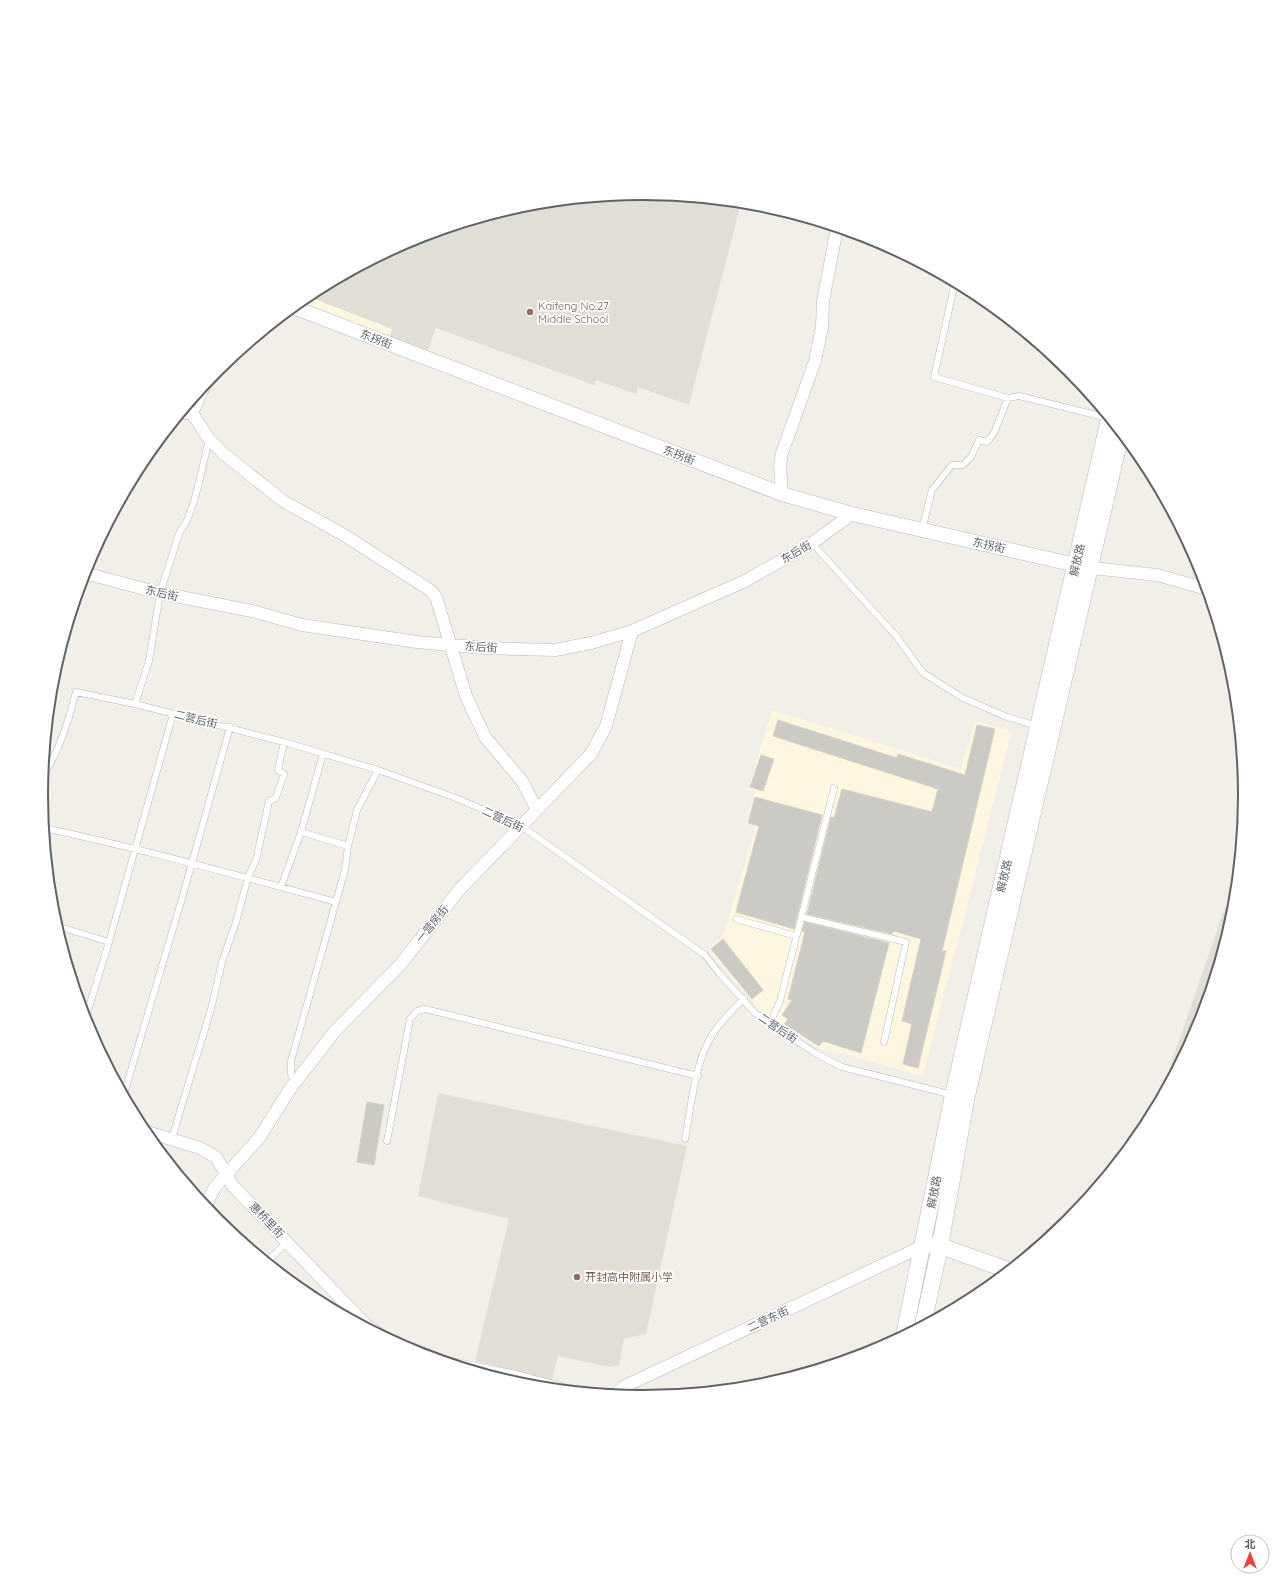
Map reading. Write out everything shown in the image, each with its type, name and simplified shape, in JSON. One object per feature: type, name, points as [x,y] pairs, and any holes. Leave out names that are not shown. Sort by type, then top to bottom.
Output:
[{"type":"main road","name":"解放路","points":[[924,1319],[940,1246],[966,1100],[1083,567],[1108,424]]},
{"type":"main road","name":"解放路","points":[[905,1329],[953,1095],[1038,726],[1120,440]]},
{"type":"main road","points":[[923,1246],[940,1246],[1003,1268]]},
{"type":"street","points":[[782,494],[780,466],[782,453],[815,361],[822,327],[823,301],[837,233]]},
{"type":"street","name":"东拐街","points":[[299,309],[782,494],[852,514],[1083,567]]},
{"type":"street","points":[[190,412],[209,439],[224,454],[283,501],[344,535],[430,590],[436,597],[466,696],[486,737],[522,781],[537,810]]},
{"type":"street","name":"东后街","points":[[90,575],[160,593],[252,611],[302,625],[417,642],[486,648],[555,650],[592,643],[632,631],[745,581],[812,543],[852,514]]},
{"type":"street","points":[[1083,567],[1157,575],[1200,588]]},
{"type":"street","name":"一营房街","points":[[208,1200],[215,1187],[225,1174],[242,1158],[259,1138],[294,1083],[335,1031],[400,965],[460,889],[591,754],[606,726],[632,631]]},
{"type":"street","name":"惠桥里街","points":[[153,1133],[200,1148],[216,1157],[233,1186],[359,1318]]},
{"type":"street","name":"二营东街","points":[[621,1389],[923,1246]]},
{"type":"street","points":[[510,1375],[524,1378]]},
{"type":"lane","points":[[954,288],[934,377],[1008,398],[1019,396],[1101,416]]},
{"type":"lane","points":[[922,530],[932,490],[952,465],[963,465],[971,457],[979,440],[987,442],[994,432],[1008,398]]},
{"type":"lane","points":[[135,704],[149,661],[160,593],[180,531],[185,527],[190,512],[209,439]]},
{"type":"lane","points":[[812,543],[897,637],[923,673],[963,698],[1007,717],[1038,726]]},
{"type":"lane","name":"二营后街","points":[[49,767],[66,731],[76,692],[135,704],[284,742],[378,770],[456,798],[521,826],[705,955],[719,973],[744,998],[755,1013],[815,1053],[842,1067],[953,1095]]},
{"type":"lane","points":[[88,1009],[109,942],[173,714]]},
{"type":"lane","points":[[126,1088],[230,727]]},
{"type":"lane","points":[[172,1138],[211,1009],[222,962],[236,922],[248,877],[256,860],[269,801],[276,798],[284,774],[278,770],[284,742]]},
{"type":"lane","points":[[281,887],[301,832],[323,754]]},
{"type":"lane","points":[[294,1083],[291,1074],[291,1061],[346,870],[348,846],[357,810],[378,770]]},
{"type":"lane","points":[[770,1023],[780,1001],[834,788]]},
{"type":"lane","points":[[49,829],[192,862],[336,902]]},
{"type":"lane","points":[[301,832],[348,846]]},
{"type":"lane","points":[[801,917],[906,942],[884,1042]]},
{"type":"lane","points":[[736,919],[796,936]]},
{"type":"lane","points":[[63,928],[109,942]]},
{"type":"lane","points":[[685,1139],[698,1076],[706,1047],[712,1035],[744,998]]},
{"type":"lane","points":[[387,1141],[410,1019],[416,1011],[425,1009],[698,1076]]},
{"type":"lane","points":[[270,1258],[288,1242]]},
{"type":"shaded area","name":"Kaifeng No.27 Middle School","points":[[643,200],[682,201],[740,208],[689,405],[638,387],[636,394],[596,380],[594,385],[436,328],[428,350],[390,337],[392,329],[314,299],[380,261],[415,245],[489,220],[527,211],[604,201]]},
{"type":"shaded area","points":[[314,299],[392,329],[390,337],[305,305]]},
{"type":"shaded area","points":[[772,710],[961,769],[975,721],[1012,731],[923,1076],[849,1055],[818,1048],[758,1009],[708,949],[723,936],[756,826],[746,823],[755,792],[748,790]]},
{"type":"shaded area","points":[[1225,907],[1228,908],[1218,949],[1193,1023],[1177,1058],[1168,1073]]},
{"type":"shaded area","name":"开封高中附属小学","points":[[438,1093],[687,1146],[646,1334],[624,1339],[619,1365],[610,1367],[558,1356],[552,1380],[475,1361],[509,1219],[418,1196]]},
{"type":"building","points":[[778,720],[897,758],[898,754],[965,775],[977,725],[995,729],[942,951],[946,951],[918,1068],[903,1064],[912,1024],[902,1021],[921,939],[894,931],[892,934],[807,914],[831,817],[834,818],[842,789],[932,812],[938,789],[773,736]]},
{"type":"building","points":[[761,755],[774,759],[763,791],[750,787]]},
{"type":"building","points":[[755,797],[822,815],[794,929],[736,912],[759,826],[748,823]]},
{"type":"building","points":[[805,922],[889,943],[861,1053],[823,1041],[819,1046],[784,1024],[788,1019],[782,1015],[792,1000],[788,999],[805,932],[802,931]]},
{"type":"building","points":[[723,939],[763,990],[752,999],[711,949]]},
{"type":"building","points":[[367,1102],[384,1105],[374,1165],[357,1162]]},
{"type":"place","name":"Kaifeng No.27 Middle School","points":[[530,312]]},
{"type":"place","name":"开封高中附属小学","points":[[577,1277]]}]
